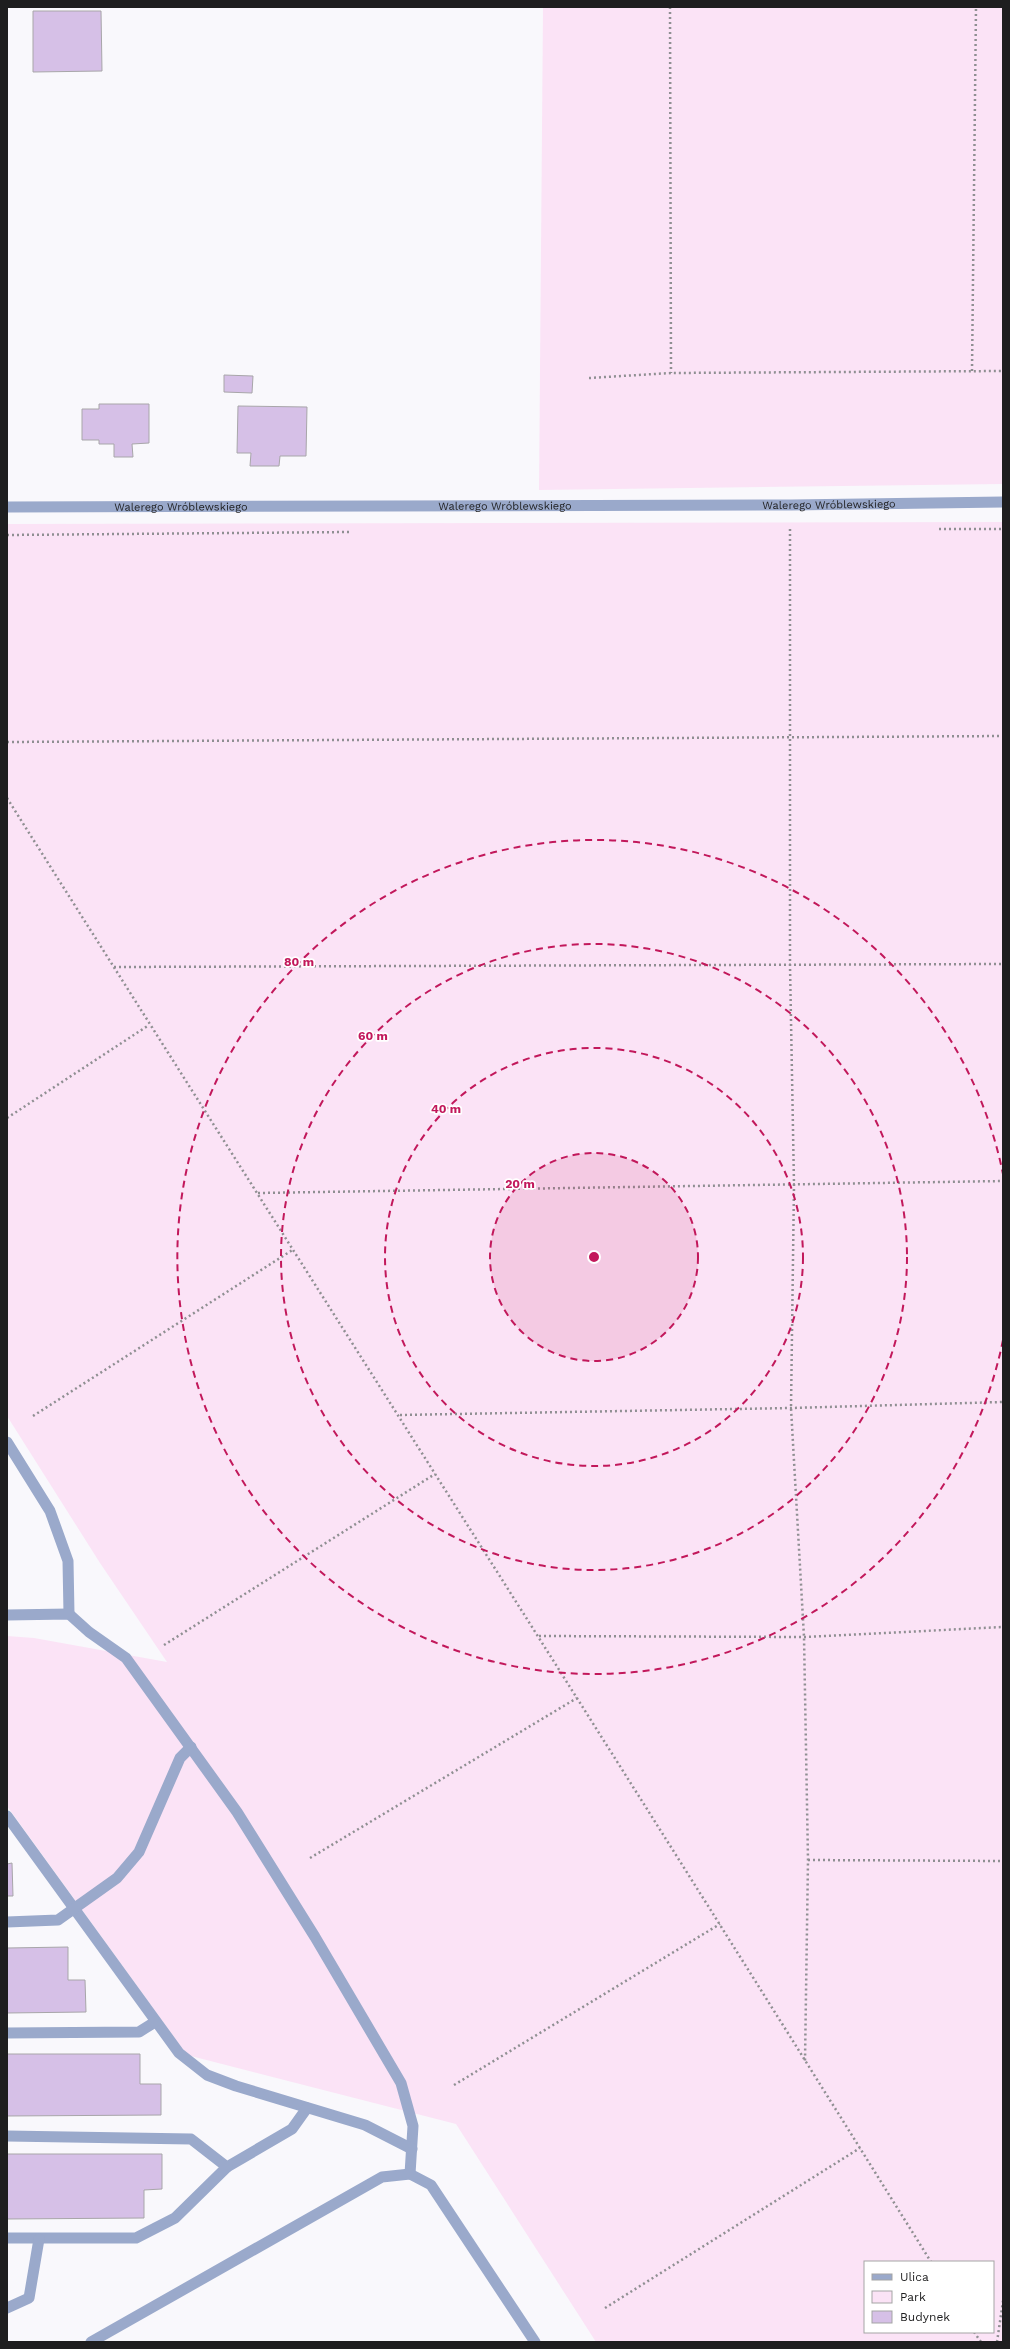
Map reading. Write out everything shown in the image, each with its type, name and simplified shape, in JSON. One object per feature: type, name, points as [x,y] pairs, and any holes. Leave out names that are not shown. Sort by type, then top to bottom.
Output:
[{"type":"street","name":"Walerego Wróblewskiego","points":[[7,508],[775,505],[1003,502]]},
{"type":"street","points":[[7,1442],[22,1464],[53,1518],[68,1561],[69,1614]]},
{"type":"street","points":[[7,1615],[69,1614],[89,1632],[126,1658],[191,1747],[237,1812],[401,2082],[413,2126],[410,2174]]},
{"type":"street","points":[[7,1922],[58,1920],[74,1907],[117,1878],[139,1852],[180,1758],[191,1747]]},
{"type":"street","points":[[7,1816],[179,2053],[208,2075],[236,2086],[365,2125],[412,2149]]},
{"type":"street","points":[[7,2033],[139,2032],[156,2022]]},
{"type":"street","points":[[7,2238],[136,2238],[175,2218],[227,2167],[292,2129],[307,2108]]},
{"type":"street","points":[[7,2136],[191,2139],[227,2167]]},
{"type":"street","points":[[91,2342],[382,2177],[410,2174],[431,2184],[535,2342]]},
{"type":"street","points":[[7,2308],[29,2298],[39,2239]]},
{"type":"path","points":[[670,7],[671,373]]},
{"type":"path","points":[[972,371],[976,7]]},
{"type":"path","points":[[589,378],[671,373],[1003,371]]},
{"type":"path","points":[[790,530],[790,965],[794,1185],[791,1408],[804,1637],[808,1860],[805,2062]]},
{"type":"path","points":[[7,742],[1003,736]]},
{"type":"path","points":[[7,799],[149,1026],[294,1249],[435,1474],[539,1636],[930,2261]]},
{"type":"path","points":[[113,967],[1003,964]]},
{"type":"path","points":[[7,1118],[149,1026]]},
{"type":"path","points":[[258,1193],[1003,1181]]},
{"type":"path","points":[[32,1416],[294,1249]]},
{"type":"path","points":[[399,1415],[791,1408],[1003,1402]]},
{"type":"path","points":[[164,1645],[435,1474]]},
{"type":"path","points":[[539,1636],[804,1637],[1003,1627]]},
{"type":"path","points":[[310,1858],[577,1698]]},
{"type":"path","points":[[808,1860],[1003,1861]]},
{"type":"path","points":[[454,2085],[720,1924]]},
{"type":"path","points":[[605,2308],[860,2148]]},
{"type":"path","points":[[996,2342],[1003,2301]]},
{"type":"path","points":[[975,2333],[981,2342]]},
{"type":"green space","points":[[543,7],[1003,7],[1003,484],[539,490]]},
{"type":"green space","points":[[1003,522],[1003,2342],[596,2342],[456,2124],[187,2055],[7,1806],[7,1636],[34,1638],[167,1662],[100,1563],[7,1416],[7,524]]},
{"type":"building","points":[[33,11],[101,11],[102,71],[33,72]]},
{"type":"building","points":[[224,375],[253,376],[252,393],[224,392]]},
{"type":"building","points":[[99,404],[149,404],[149,443],[132,444],[133,457],[114,457],[114,444],[99,444],[99,440],[82,440],[82,409],[99,409]]},
{"type":"building","points":[[238,406],[307,407],[306,456],[280,456],[279,466],[250,466],[251,453],[237,453]]},
{"type":"building","points":[[12,1863],[13,1896],[7,1896],[7,1864]]},
{"type":"building","points":[[68,1947],[68,1980],[85,1980],[86,2012],[7,2013],[7,1948]]},
{"type":"building","points":[[7,2054],[140,2054],[140,2084],[161,2084],[161,2115],[7,2116]]},
{"type":"building","points":[[7,2154],[162,2154],[162,2189],[144,2190],[144,2218],[7,2219]]}]
